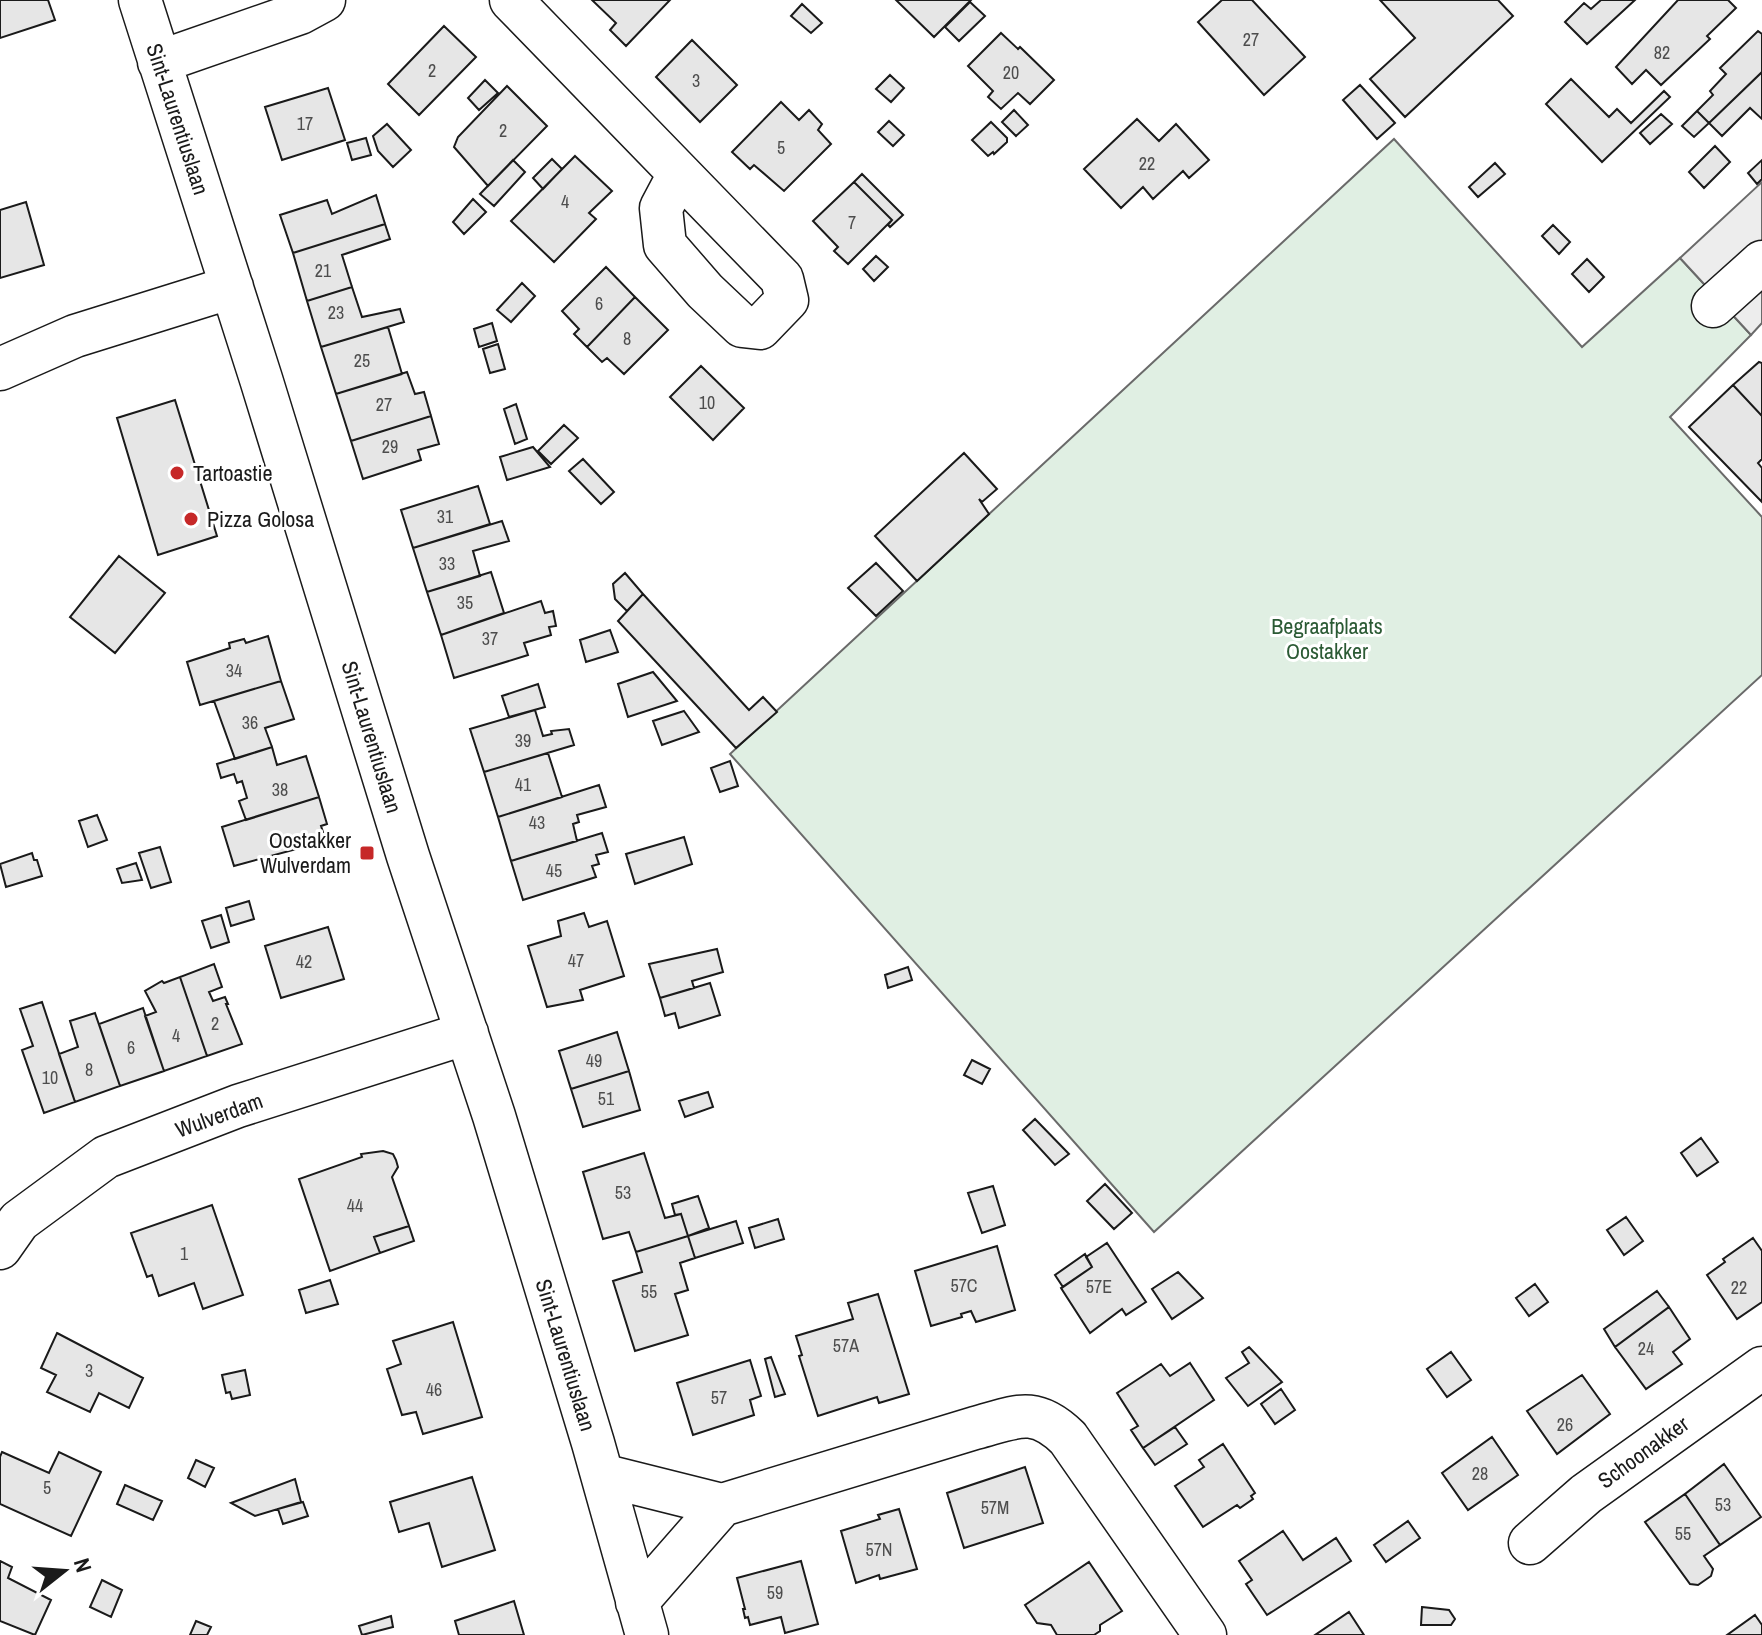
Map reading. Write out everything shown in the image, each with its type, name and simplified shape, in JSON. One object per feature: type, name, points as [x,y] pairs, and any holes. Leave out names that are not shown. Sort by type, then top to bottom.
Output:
[{"type":"street","name":"Sint-Laurentiuslaan","points":[[140,0],[408,856],[467,1033],[602,1475],[642,1618]]},
{"type":"street","points":[[159,62],[300,13],[324,0]]},
{"type":"street","points":[[511,0],[679,174]]},
{"type":"street","points":[[1713,306],[1762,262]]},
{"type":"street","points":[[0,369],[75,336],[232,287]]},
{"type":"street","name":"Wulverdam","points":[[0,1248],[19,1221],[106,1157],[238,1106],[467,1033]]},
{"type":"street","name":"Schoonakker","points":[[1530,1543],[1586,1494],[1762,1368]]},
{"type":"street","points":[[602,1475],[722,1505],[1013,1417],[1030,1416],[1052,1422],[1068,1438],[1205,1635]]},
{"type":"street","points":[[642,1618],[722,1505]]},
{"type":"green space","name":"Begraafplaats Oostakker","points":[[1394,139],[1582,347],[1680,258],[1751,335],[1670,417],[1762,517],[1762,675],[1154,1232],[730,754]]},
{"type":"shaded area","points":[[1762,182],[1762,323],[1751,335],[1680,258]]},
{"type":"building","points":[[0,0],[48,0],[55,20],[0,38]]},
{"type":"building","points":[[592,0],[670,0],[626,46],[610,30],[616,23]]},
{"type":"building","points":[[896,0],[971,0],[934,37]]},
{"type":"building","points":[[1222,0],[1252,0],[1305,57],[1264,95],[1198,22]]},
{"type":"building","points":[[1380,0],[1498,0],[1513,16],[1405,117],[1370,79],[1415,38]]},
{"type":"building","points":[[1601,0],[1635,0],[1587,44],[1565,22],[1584,3],[1591,9]]},
{"type":"building","points":[[1678,0],[1728,0],[1736,8],[1707,36],[1710,39],[1661,85],[1646,70],[1632,84],[1616,67]]},
{"type":"building","points":[[970,2],[985,16],[959,41],[945,27]]},
{"type":"building","points":[[802,4],[822,23],[811,33],[791,16]]},
{"type":"building","points":[[444,26],[476,57],[419,115],[388,84]]},
{"type":"building","points":[[1758,31],[1762,34],[1762,72],[1709,123],[1697,111],[1713,95],[1710,91],[1726,74],[1720,68]]},
{"type":"building","points":[[1001,33],[1054,80],[1030,104],[1018,93],[1001,109],[988,97],[993,91],[968,66]]},
{"type":"building","points":[[692,40],[737,85],[700,122],[656,77]]},
{"type":"building","points":[[1762,72],[1762,119],[1750,108],[1722,136],[1709,123]]},
{"type":"building","points":[[890,75],[904,88],[891,102],[876,89]]},
{"type":"building","points":[[1571,79],[1609,117],[1617,109],[1631,123],[1664,91],[1670,97],[1602,162],[1546,104]]},
{"type":"building","points":[[485,80],[498,93],[479,110],[468,98]]},
{"type":"building","points":[[1360,85],[1395,123],[1377,139],[1343,100]]},
{"type":"building","points":[[507,86],[547,126],[488,186],[454,147],[458,137]]},
{"type":"building","points":[[328,88],[345,140],[282,160],[265,107]]},
{"type":"building","points":[[781,102],[799,120],[809,110],[822,124],[818,130],[831,144],[784,191],[754,165],[750,169],[732,152]]},
{"type":"building","points":[[1014,110],[1028,125],[1016,136],[1002,122]]},
{"type":"building","points":[[1697,111],[1709,123],[1694,137],[1682,126]]},
{"type":"building","points":[[1661,114],[1672,124],[1650,144],[1640,133]]},
{"type":"building","points":[[1137,119],[1159,141],[1176,124],[1209,160],[1189,178],[1183,171],[1153,199],[1143,187],[1121,208],[1084,169]]},
{"type":"building","points":[[889,121],[904,135],[893,146],[878,132]]},
{"type":"building","points":[[991,122],[1007,138],[1007,142],[988,156],[972,140]]},
{"type":"building","points":[[387,124],[411,150],[393,167],[378,151],[373,136]]},
{"type":"building","points":[[366,138],[371,155],[352,160],[347,143]]},
{"type":"building","points":[[1715,146],[1730,162],[1704,188],[1689,172]]},
{"type":"building","points":[[575,156],[612,191],[589,213],[596,219],[554,262],[511,221]]},
{"type":"building","points":[[552,159],[562,169],[543,189],[533,178]]},
{"type":"building","points":[[513,160],[525,172],[494,206],[480,194]]},
{"type":"building","points":[[1762,160],[1762,179],[1757,184],[1748,173]]},
{"type":"building","points":[[1495,163],[1505,174],[1478,197],[1469,187]]},
{"type":"building","points":[[862,174],[903,215],[890,227],[888,225],[892,220],[854,182]]},
{"type":"building","points":[[854,182],[892,220],[848,264],[834,251],[838,247],[813,221]]},
{"type":"building","points":[[376,195],[385,224],[293,253],[280,215],[327,200],[332,214]]},
{"type":"building","points":[[473,199],[486,212],[464,234],[453,222]]},
{"type":"building","points":[[26,202],[44,265],[0,278],[0,210]]},
{"type":"building","points":[[385,224],[390,239],[342,255],[352,287],[307,301],[293,253]]},
{"type":"building","points":[[1553,225],[1570,242],[1559,254],[1542,236]]},
{"type":"building","points":[[876,256],[888,267],[874,281],[863,269]]},
{"type":"building","points":[[1587,259],[1604,277],[1589,292],[1572,274]]},
{"type":"building","points":[[606,267],[635,297],[587,347],[574,334],[579,329],[562,311]]},
{"type":"building","points":[[522,283],[535,296],[511,322],[497,310]]},
{"type":"building","points":[[352,287],[362,317],[400,309],[404,322],[321,347],[307,301]]},
{"type":"building","points":[[635,297],[668,330],[624,374],[607,358],[602,362],[587,347]]},
{"type":"building","points":[[492,323],[497,341],[479,347],[474,329]]},
{"type":"building","points":[[388,327],[402,374],[336,394],[321,347]]},
{"type":"building","points":[[498,344],[505,369],[490,373],[483,349]]},
{"type":"building","points":[[1759,362],[1762,363],[1762,416],[1733,385]]},
{"type":"building","points":[[701,366],[744,408],[713,440],[670,397]]},
{"type":"building","points":[[407,372],[415,394],[424,392],[431,416],[351,441],[336,394]]},
{"type":"building","points":[[1733,385],[1762,416],[1762,459],[1758,463],[1762,468],[1762,502],[1689,427]]},
{"type":"building","points":[[175,400],[217,536],[158,555],[117,418]]},
{"type":"building","points":[[516,404],[527,439],[515,444],[504,409]]},
{"type":"building","points":[[431,416],[439,444],[418,450],[421,460],[363,479],[351,441]]},
{"type":"building","points":[[564,425],[578,438],[551,464],[538,451]]},
{"type":"building","points":[[533,447],[550,467],[507,480],[500,457]]},
{"type":"building","points":[[964,453],[997,489],[982,502],[979,499],[989,514],[917,581],[875,536]]},
{"type":"building","points":[[583,459],[614,492],[601,504],[569,471]]},
{"type":"building","points":[[478,486],[490,524],[413,548],[401,510]]},
{"type":"building","points":[[502,521],[509,541],[473,551],[480,576],[427,592],[413,548]]},
{"type":"building","points":[[119,556],[165,593],[115,653],[70,617]]},
{"type":"building","points":[[876,563],[903,591],[876,616],[848,588]]},
{"type":"building","points":[[491,572],[504,613],[441,635],[427,592]]},
{"type":"building","points":[[625,573],[643,594],[627,611],[615,599],[613,584]]},
{"type":"building","points":[[643,594],[749,710],[763,697],[777,712],[736,748],[618,621]]},
{"type":"building","points":[[541,601],[545,613],[553,611],[556,626],[549,627],[551,635],[524,643],[528,655],[454,678],[441,635]]},
{"type":"building","points":[[610,630],[618,652],[586,662],[580,640]]},
{"type":"building","points":[[268,636],[281,681],[200,705],[187,662],[230,648],[229,643],[244,639],[246,643]]},
{"type":"building","points":[[653,672],[677,701],[628,717],[618,684]]},
{"type":"building","points":[[281,681],[294,719],[265,728],[272,747],[235,759],[214,701]]},
{"type":"building","points":[[538,684],[545,707],[509,717],[502,696]]},
{"type":"building","points":[[535,710],[543,736],[552,734],[551,731],[569,729],[574,745],[484,772],[470,729]]},
{"type":"building","points":[[684,711],[699,732],[662,745],[653,721]]},
{"type":"building","points":[[272,747],[277,765],[306,756],[319,797],[246,820],[239,801],[247,798],[242,781],[237,783],[234,774],[221,778],[217,764]]},
{"type":"building","points":[[548,753],[562,797],[498,817],[484,772]]},
{"type":"building","points":[[730,761],[738,786],[720,792],[711,768]]},
{"type":"building","points":[[599,785],[606,807],[577,815],[579,822],[573,824],[577,841],[511,861],[498,817]]},
{"type":"building","points":[[319,797],[327,824],[321,826],[326,841],[234,866],[222,827]]},
{"type":"building","points":[[97,815],[107,840],[88,847],[79,821]]},
{"type":"building","points":[[602,833],[608,852],[596,855],[599,864],[592,866],[596,877],[523,900],[511,861]]},
{"type":"building","points":[[684,837],[692,864],[635,884],[626,854]]},
{"type":"building","points":[[160,847],[171,882],[151,888],[139,853]]},
{"type":"building","points":[[32,853],[42,876],[6,887],[0,864]]},
{"type":"building","points":[[136,863],[142,880],[122,883],[117,869]]},
{"type":"building","points":[[249,901],[254,919],[231,926],[226,908]]},
{"type":"building","points":[[584,913],[589,927],[607,921],[624,976],[580,990],[583,1000],[547,1007],[528,946],[561,936],[558,921]]},
{"type":"building","points":[[221,915],[229,942],[211,948],[202,921]]},
{"type":"building","points":[[328,927],[344,979],[281,998],[265,946]]},
{"type":"building","points":[[717,949],[723,972],[692,981],[694,988],[660,998],[649,964]]},
{"type":"building","points":[[214,964],[222,987],[209,992],[213,1001],[225,997],[242,1044],[207,1056],[180,977]]},
{"type":"building","points":[[908,967],[912,980],[888,988],[885,975]]},
{"type":"building","points":[[180,977],[207,1056],[164,1071],[145,1016],[156,1012],[145,991],[162,981]]},
{"type":"building","points":[[710,983],[720,1015],[679,1028],[675,1013],[665,1016],[660,998]]},
{"type":"building","points":[[42,1002],[75,1102],[44,1113],[22,1050],[33,1046],[20,1009]]},
{"type":"building","points":[[143,1008],[164,1071],[120,1086],[99,1024]]},
{"type":"building","points":[[95,1013],[120,1086],[75,1102],[59,1054],[78,1047],[70,1021]]},
{"type":"building","points":[[617,1032],[629,1071],[571,1089],[559,1051]]},
{"type":"building","points":[[972,1060],[990,1069],[982,1084],[964,1075]]},
{"type":"building","points":[[629,1071],[640,1110],[583,1127],[571,1089]]},
{"type":"building","points":[[708,1092],[713,1107],[685,1117],[679,1101]]},
{"type":"building","points":[[1035,1119],[1069,1154],[1055,1165],[1023,1130]]},
{"type":"building","points":[[1701,1138],[1718,1162],[1697,1176],[1681,1153]]},
{"type":"building","points":[[383,1151],[393,1154],[396,1160],[398,1167],[392,1177],[409,1226],[374,1237],[380,1253],[330,1271],[299,1179],[362,1157],[361,1154]]},
{"type":"building","points":[[644,1153],[665,1218],[681,1214],[688,1236],[636,1252],[629,1232],[603,1239],[583,1172]]},
{"type":"building","points":[[1105,1184],[1132,1213],[1114,1229],[1087,1201]]},
{"type":"building","points":[[993,1186],[1005,1225],[982,1233],[968,1193]]},
{"type":"building","points":[[698,1196],[709,1228],[688,1236],[681,1214],[675,1215],[672,1204]]},
{"type":"building","points":[[212,1205],[243,1295],[203,1309],[194,1283],[159,1296],[152,1275],[147,1277],[131,1233]]},
{"type":"building","points":[[1626,1217],[1643,1241],[1624,1255],[1607,1230]]},
{"type":"building","points":[[778,1219],[784,1239],[755,1248],[749,1228]]},
{"type":"building","points":[[736,1221],[743,1243],[695,1258],[688,1236]]},
{"type":"building","points":[[409,1226],[414,1241],[380,1253],[374,1237]]},
{"type":"building","points":[[688,1236],[695,1258],[680,1263],[688,1290],[675,1294],[688,1335],[635,1351],[613,1281],[642,1272],[636,1252]]},
{"type":"building","points":[[1753,1238],[1762,1251],[1762,1302],[1737,1319],[1707,1275],[1725,1262],[1723,1259]]},
{"type":"building","points":[[1107,1243],[1146,1302],[1126,1315],[1122,1309],[1090,1333],[1061,1288],[1092,1267],[1086,1257]]},
{"type":"building","points":[[997,1246],[1015,1310],[976,1322],[971,1311],[961,1314],[962,1317],[931,1326],[915,1271]]},
{"type":"building","points":[[1085,1254],[1092,1267],[1063,1287],[1055,1275]]},
{"type":"building","points":[[1178,1272],[1203,1298],[1172,1319],[1152,1289]]},
{"type":"building","points":[[330,1280],[338,1304],[306,1313],[299,1290]]},
{"type":"building","points":[[1535,1284],[1548,1302],[1529,1316],[1516,1298]]},
{"type":"building","points":[[1657,1291],[1669,1307],[1615,1347],[1604,1329]]},
{"type":"building","points":[[878,1294],[909,1394],[879,1403],[877,1397],[818,1416],[799,1356],[802,1355],[796,1336],[853,1319],[848,1303]]},
{"type":"building","points":[[1669,1307],[1690,1339],[1673,1352],[1682,1364],[1646,1389],[1615,1347]]},
{"type":"building","points":[[453,1322],[482,1417],[423,1434],[416,1412],[402,1415],[387,1369],[401,1364],[393,1341]]},
{"type":"building","points":[[57,1333],[143,1378],[129,1408],[99,1393],[90,1412],[47,1392],[56,1375],[41,1368]]},
{"type":"building","points":[[1249,1347],[1282,1382],[1248,1406],[1226,1378],[1249,1363],[1242,1352]]},
{"type":"building","points":[[1451,1352],[1471,1380],[1447,1397],[1427,1369]]},
{"type":"building","points":[[771,1357],[785,1394],[775,1397],[765,1359]]},
{"type":"building","points":[[750,1360],[761,1396],[750,1400],[754,1415],[693,1435],[677,1383]]},
{"type":"building","points":[[1190,1363],[1214,1400],[1143,1448],[1131,1430],[1138,1426],[1117,1393],[1161,1364],[1170,1376]]},
{"type":"building","points":[[245,1370],[250,1395],[232,1399],[230,1392],[226,1393],[222,1375]]},
{"type":"building","points":[[1582,1375],[1610,1414],[1557,1454],[1527,1411]]},
{"type":"building","points":[[1281,1389],[1295,1410],[1275,1424],[1261,1404]]},
{"type":"building","points":[[1175,1427],[1187,1444],[1155,1465],[1143,1448]]},
{"type":"building","points":[[1492,1437],[1518,1475],[1468,1510],[1442,1473]]},
{"type":"building","points":[[1223,1444],[1255,1493],[1251,1496],[1253,1499],[1240,1508],[1237,1505],[1203,1527],[1175,1486],[1204,1467],[1199,1460]]},
{"type":"building","points":[[2,1452],[49,1473],[59,1452],[101,1472],[71,1536],[0,1504]]},
{"type":"building","points":[[196,1460],[214,1468],[205,1487],[188,1478]]},
{"type":"building","points":[[1724,1464],[1761,1517],[1720,1545],[1685,1494]]},
{"type":"building","points":[[1025,1467],[1043,1523],[964,1548],[947,1493]]},
{"type":"building","points":[[472,1477],[495,1550],[442,1567],[429,1523],[399,1532],[390,1502]]},
{"type":"building","points":[[295,1479],[301,1502],[255,1516],[231,1503]]},
{"type":"building","points":[[125,1485],[162,1501],[153,1520],[117,1504]]},
{"type":"building","points":[[1685,1494],[1720,1545],[1704,1556],[1713,1569],[1711,1576],[1698,1585],[1690,1584],[1645,1522]]},
{"type":"building","points":[[303,1502],[308,1516],[283,1524],[278,1509]]},
{"type":"building","points":[[899,1509],[917,1569],[880,1579],[879,1575],[856,1583],[841,1531],[880,1519],[878,1515]]},
{"type":"building","points":[[1408,1521],[1420,1538],[1386,1562],[1374,1545]]},
{"type":"building","points":[[1283,1531],[1303,1560],[1336,1538],[1351,1561],[1267,1615],[1246,1584],[1252,1580],[1239,1561]]},
{"type":"building","points":[[0,1561],[12,1567],[8,1578],[51,1600],[35,1635],[0,1621]]},
{"type":"building","points":[[801,1561],[818,1624],[785,1633],[781,1617],[750,1625],[748,1617],[745,1618],[737,1578]]},
{"type":"building","points":[[1089,1562],[1122,1611],[1100,1625],[1100,1631],[1094,1635],[1057,1635],[1051,1625],[1037,1623],[1025,1605]]},
{"type":"building","points":[[102,1580],[122,1590],[111,1617],[90,1607]]},
{"type":"building","points":[[514,1601],[524,1635],[459,1635],[455,1621]]},
{"type":"building","points":[[1422,1607],[1449,1610],[1455,1619],[1451,1625],[1421,1625]]},
{"type":"building","points":[[1349,1612],[1364,1635],[1315,1635]]},
{"type":"building","points":[[1755,1615],[1762,1625],[1762,1635],[1727,1635]]},
{"type":"building","points":[[391,1616],[393,1627],[362,1635],[359,1626]]},
{"type":"building","points":[[196,1621],[211,1627],[207,1635],[190,1635]]},
{"type":"place","name":"Tartoastie","points":[[177,473]]},
{"type":"place","name":"Pizza Golosa","points":[[191,519]]},
{"type":"place","name":"Oostakker Wulverdam","points":[[367,853]]}]
